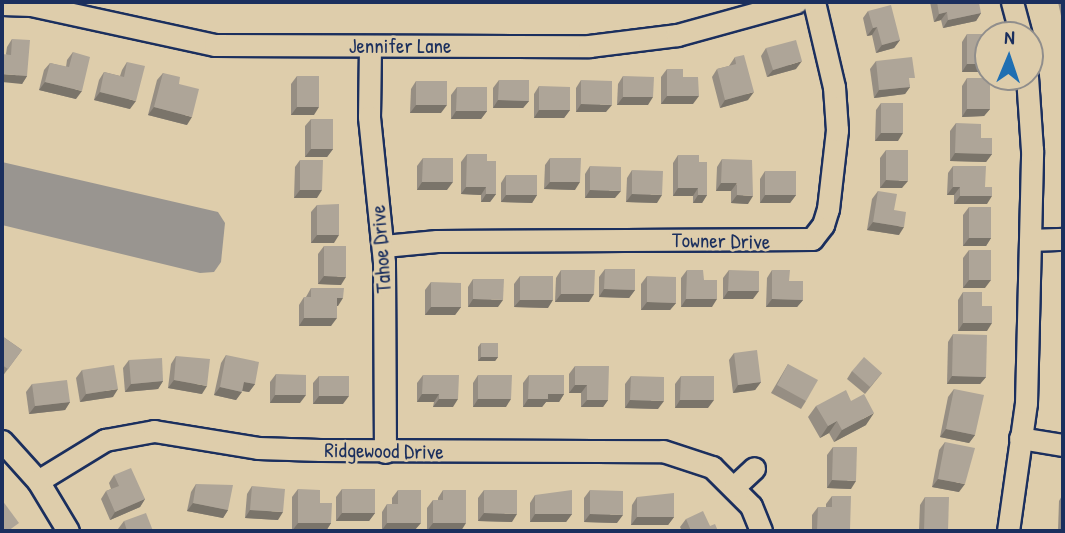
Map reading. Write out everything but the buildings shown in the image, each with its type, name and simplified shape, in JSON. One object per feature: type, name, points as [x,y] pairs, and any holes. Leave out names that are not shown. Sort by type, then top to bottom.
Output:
[{"type":"street","name":"Jennifer Lane","points":[[2,4],[31,5],[188,42],[370,46],[589,46],[677,35],[797,2]]},
{"type":"street","name":"Towner Drive","points":[[384,246],[437,241],[812,239],[823,225],[828,209],[837,130],[834,87],[814,2]]},
{"type":"street","points":[[1012,2],[1017,21]]},
{"type":"street","name":"Tahoe Drive","points":[[370,46],[369,117],[384,246],[385,452]]},
{"type":"street","points":[[1008,531],[1026,403],[1031,240],[1027,91]]},
{"type":"street","points":[[1031,240],[1063,239]]},
{"type":"street","name":"Ridgewood Drive","points":[[38,481],[105,440],[154,431],[258,448],[385,452],[663,451],[712,467],[735,486],[761,531]]},
{"type":"street","points":[[1020,438],[1063,445]]},
{"type":"street","points":[[2,441],[38,481],[68,531]]},
{"type":"street","points":[[735,486],[754,468]]},
{"type":"shaded area","points":[[2,162],[218,212],[225,223],[221,262],[214,272],[200,273],[2,225]]}]
